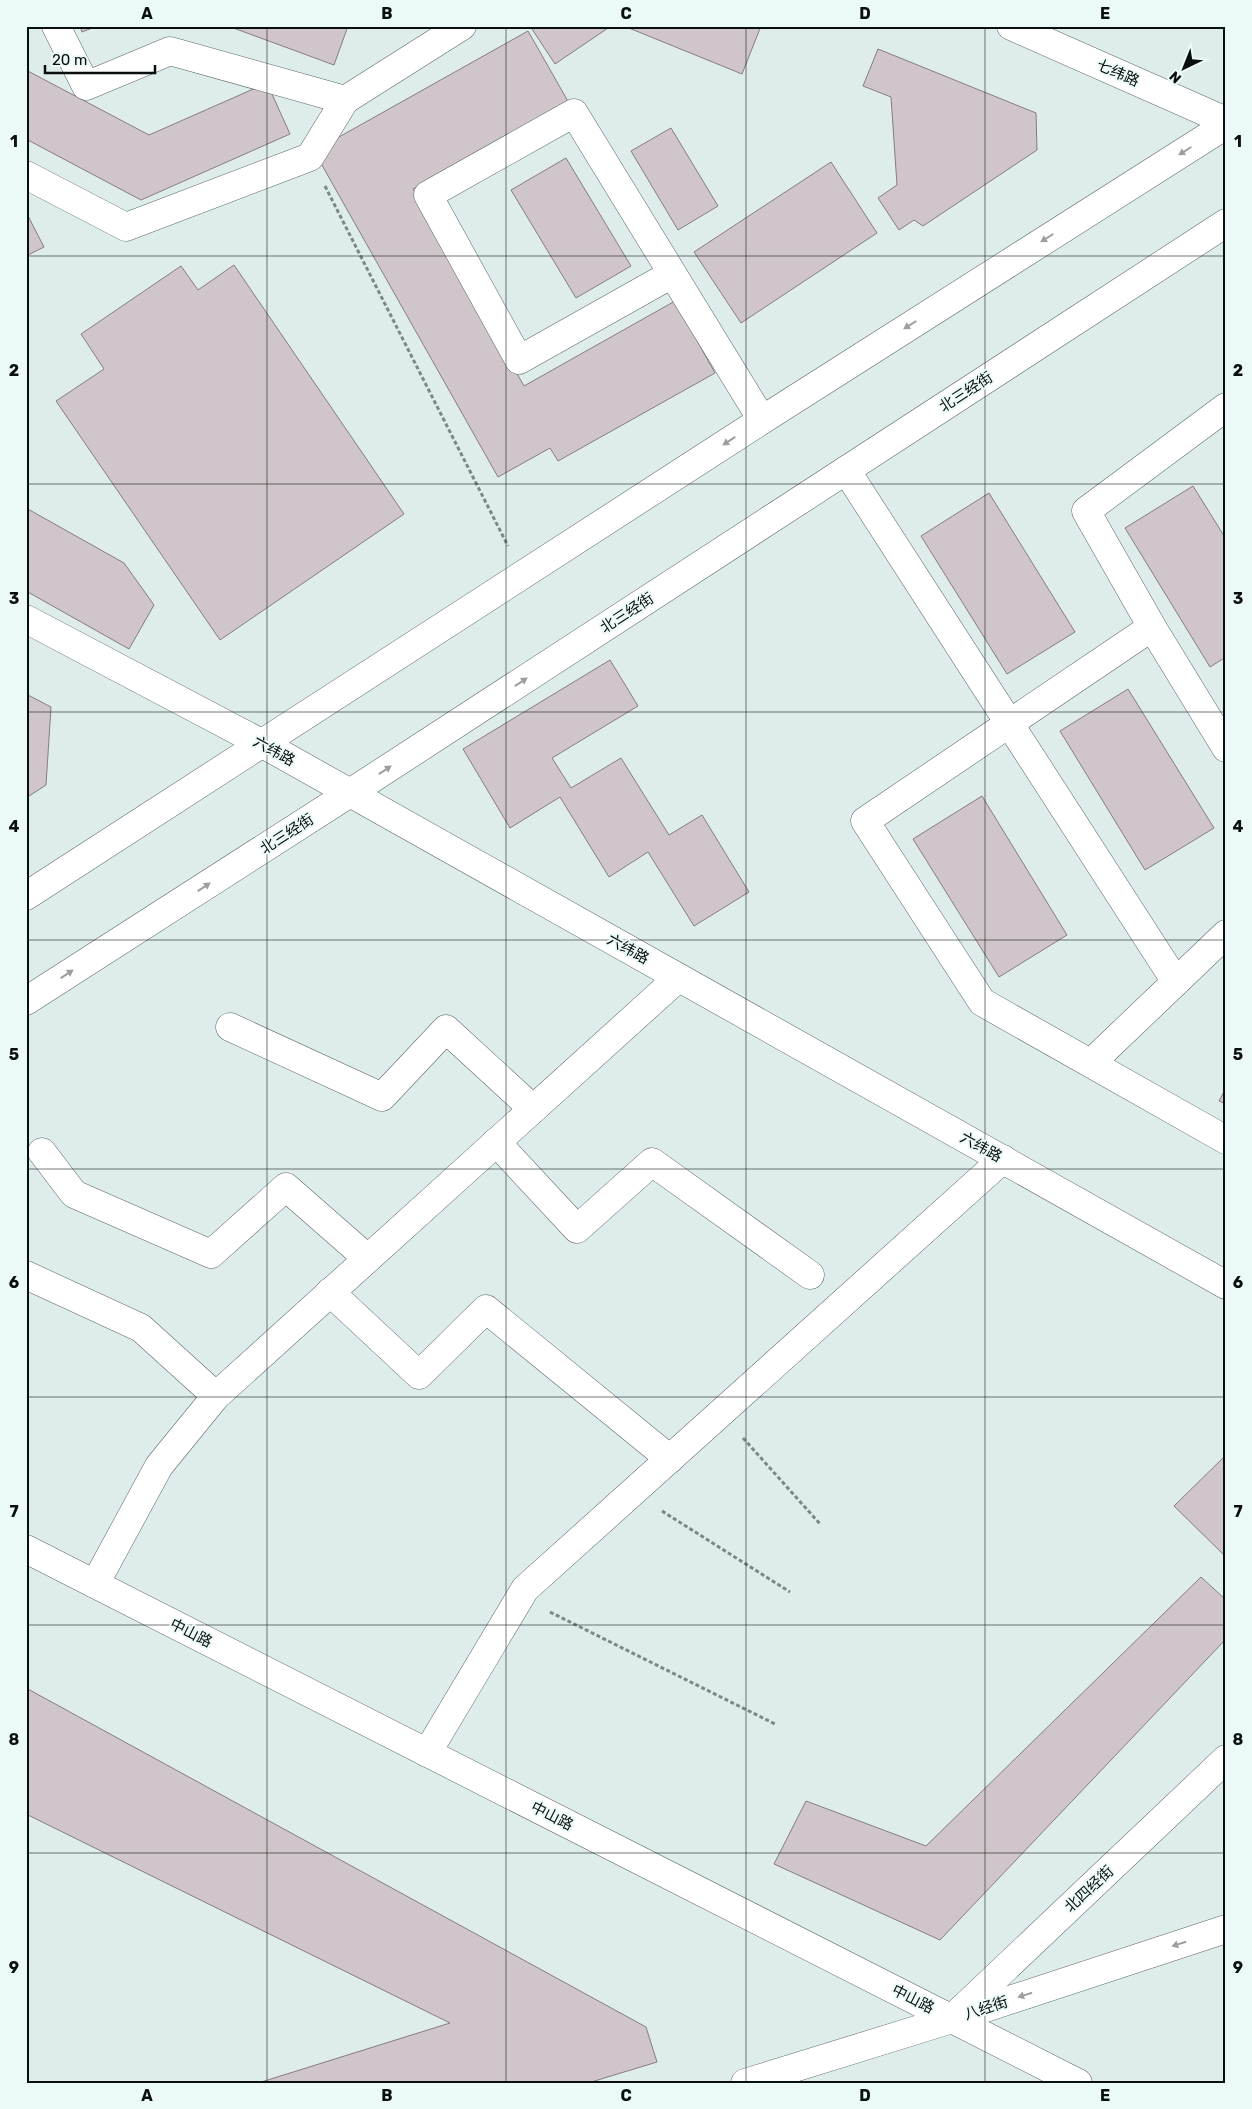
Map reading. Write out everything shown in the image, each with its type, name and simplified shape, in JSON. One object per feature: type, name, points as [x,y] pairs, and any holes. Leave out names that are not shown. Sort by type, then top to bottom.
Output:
[{"type":"street","points":[[56,26],[86,86],[170,50],[345,100]]},
{"type":"street","points":[[26,175],[126,227],[310,156],[345,100],[462,26]]},
{"type":"street","name":"七纬路","points":[[1011,26],[1226,121]]},
{"type":"street","points":[[672,274],[519,360],[428,195],[574,114],[762,420]]},
{"type":"street","points":[[26,896],[762,420],[1226,125]]},
{"type":"street","name":"北三经街","points":[[26,1000],[350,793],[1226,223]]},
{"type":"street","points":[[1226,407],[1086,511],[1152,627],[1226,748]]},
{"type":"street","points":[[846,470],[1176,982]]},
{"type":"street","name":"六纬路","points":[[26,619],[263,744],[1226,1285]]},
{"type":"street","points":[[1152,627],[865,821],[982,1002],[1226,1140]]},
{"type":"street","points":[[1091,1063],[1226,934]]},
{"type":"street","points":[[95,1584],[159,1466],[216,1396],[678,978]]},
{"type":"street","points":[[230,1027],[382,1097],[446,1029],[533,1109]]},
{"type":"street","points":[[496,1142],[577,1229],[652,1162],[810,1275]]},
{"type":"street","points":[[42,1152],[74,1194],[211,1254],[286,1187],[368,1258]]},
{"type":"street","points":[[428,1753],[525,1588],[1003,1159]]},
{"type":"street","points":[[26,1275],[141,1328],[216,1396]]},
{"type":"street","points":[[330,1292],[419,1375],[486,1309],[670,1458]]},
{"type":"street","name":"中山路","points":[[26,1549],[1078,2083]]},
{"type":"street","name":"北四经街","points":[[952,2019],[1226,1759]]},
{"type":"street","name":"八经街","points":[[745,2083],[952,2019],[1226,1929]]},
{"type":"path","points":[[310,156],[523,575]]},
{"type":"path","points":[[721,1413],[821,1525]]},
{"type":"path","points":[[632,1492],[790,1592]]},
{"type":"path","points":[[520,1598],[775,1724]]},
{"type":"building","points":[[80,26],[97,26],[82,32]]},
{"type":"building","points":[[228,26],[348,26],[334,65]]},
{"type":"building","points":[[530,26],[611,26],[555,64]]},
{"type":"building","points":[[624,26],[761,26],[742,74]]},
{"type":"building","points":[[528,31],[569,103],[413,189],[524,386],[675,301],[715,373],[558,461],[550,448],[498,477],[314,151]]},
{"type":"building","points":[[878,49],[1036,113],[1037,150],[923,226],[914,220],[899,230],[878,198],[897,185],[891,97],[863,86]]},
{"type":"building","points":[[26,70],[149,135],[267,83],[290,134],[141,200],[26,139]]},
{"type":"building","points":[[671,128],[718,206],[678,230],[631,151]]},
{"type":"building","points":[[566,158],[631,266],[576,298],[511,190]]},
{"type":"building","points":[[831,162],[877,233],[741,323],[694,252]]},
{"type":"building","points":[[26,212],[44,247],[26,256]]},
{"type":"building","points":[[234,265],[404,514],[220,640],[56,401],[104,369],[81,334],[181,266],[198,290]]},
{"type":"building","points":[[1193,486],[1226,539],[1226,657],[1210,667],[1125,528]]},
{"type":"building","points":[[989,493],[1075,632],[1007,674],[921,536]]},
{"type":"building","points":[[26,508],[124,563],[154,605],[129,649],[26,591]]},
{"type":"building","points":[[610,660],[638,706],[552,758],[571,788],[621,758],[669,835],[702,815],[749,892],[694,926],[648,852],[609,877],[560,797],[510,828],[463,749]]},
{"type":"building","points":[[1128,689],[1214,828],[1145,870],[1060,731]]},
{"type":"building","points":[[26,694],[51,707],[46,785],[26,798]]},
{"type":"building","points":[[982,796],[1067,935],[999,977],[913,839]]},
{"type":"building","points":[[1226,1088],[1226,1104],[1219,1101]]},
{"type":"building","points":[[1226,1455],[1226,1557],[1174,1506]]},
{"type":"building","points":[[1201,1577],[1226,1600],[1226,1639],[940,1940],[774,1864],[806,1801],[926,1846]]},
{"type":"building","points":[[26,1688],[646,2027],[657,2062],[588,2083],[258,2083],[450,2023],[26,1814]]}]
